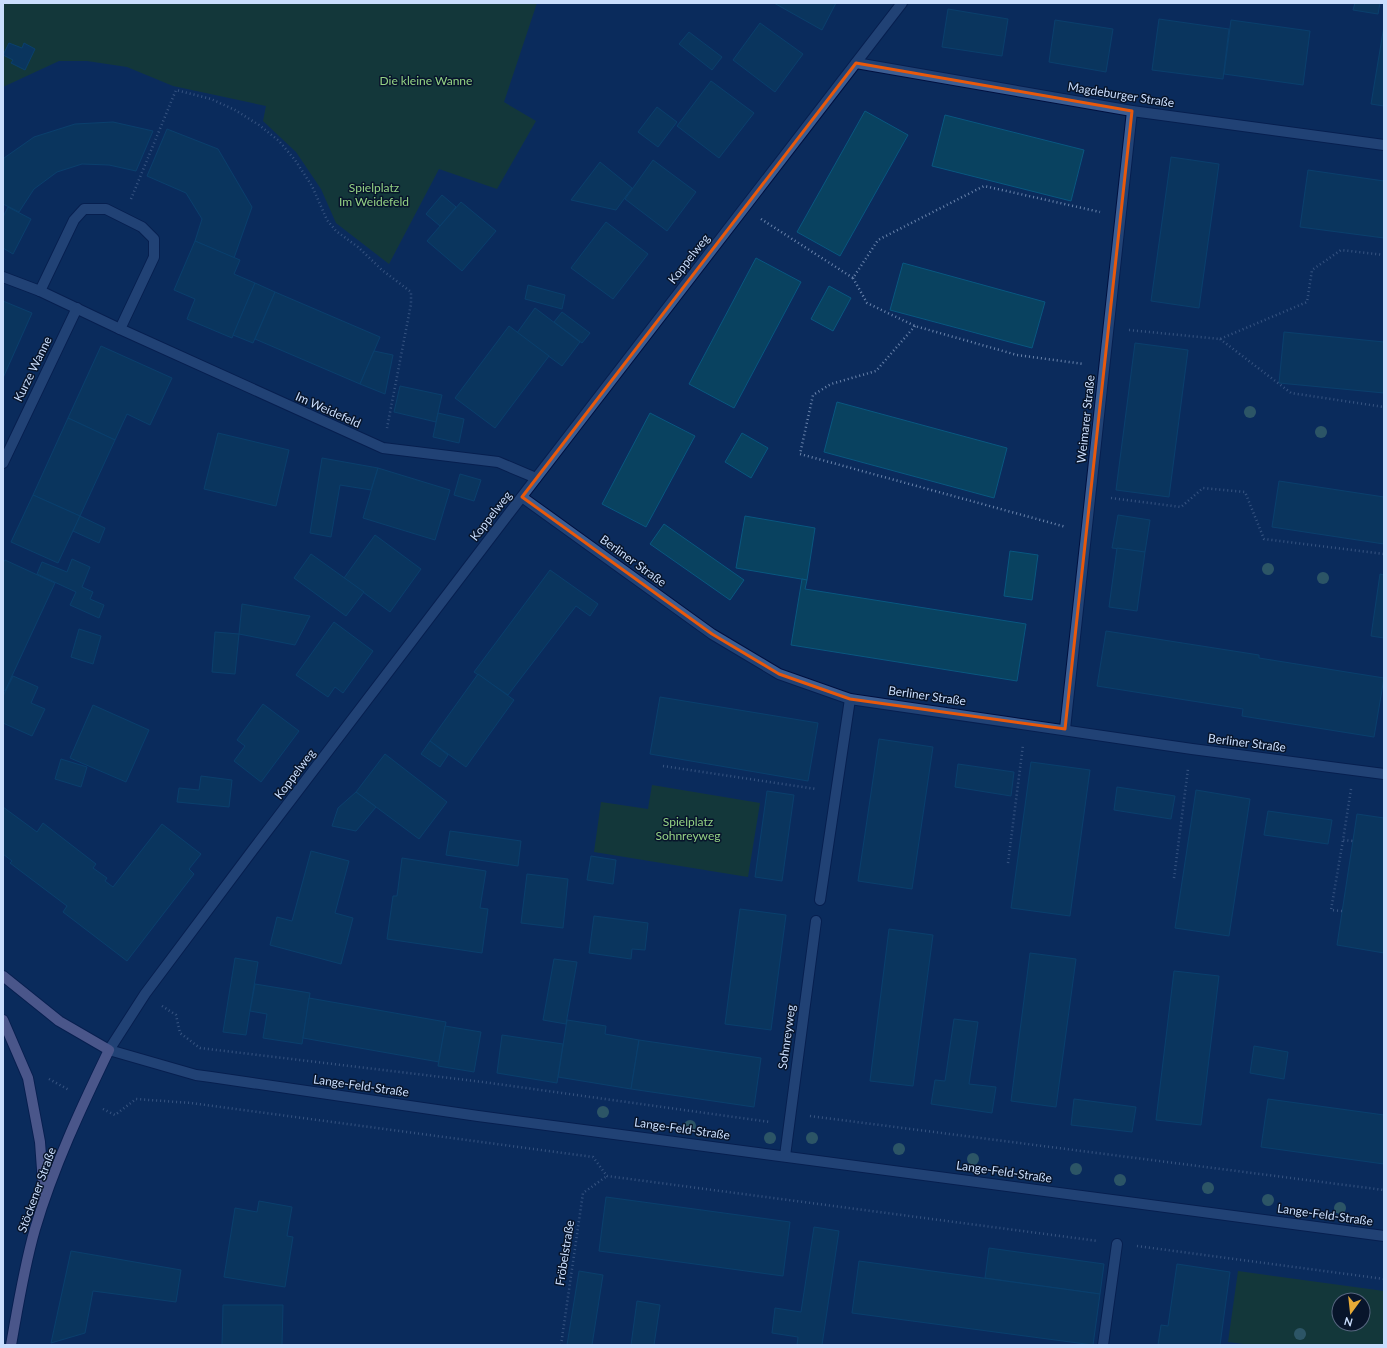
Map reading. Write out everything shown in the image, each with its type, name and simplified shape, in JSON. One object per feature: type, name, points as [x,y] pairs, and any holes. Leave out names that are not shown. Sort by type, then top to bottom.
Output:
[{"type":"main road","name":"Lange-Feld-Straße","points":[[3,976],[59,1021],[109,1050]]},
{"type":"main road","points":[[3,1020],[28,1078],[40,1142],[45,1200]]},
{"type":"main road","name":"Stöckener Straße","points":[[11,1345],[23,1279],[35,1230],[45,1200],[85,1099],[109,1050]]},
{"type":"street","name":"Koppelweg","points":[[109,1050],[145,994],[536,478],[902,3]]},
{"type":"street","name":"Magdeburger Straße","points":[[856,63],[1132,111],[1384,146]]},
{"type":"street","name":"Weimarer Straße","points":[[1065,729],[1132,111]]},
{"type":"street","points":[[40,291],[74,220],[84,209],[106,210],[124,218],[142,227],[154,239],[154,257],[120,329]]},
{"type":"street","name":"Im Weidefeld","points":[[3,277],[40,291],[120,329],[383,448],[498,462],[536,478]]},
{"type":"street","name":"Kurze Wanne","points":[[3,463],[77,308]]},
{"type":"street","name":"Berliner Straße","points":[[522,497],[725,642],[779,674],[850,699],[1024,723],[1192,749],[1384,774]]},
{"type":"street","points":[[820,900],[850,699]]},
{"type":"street","name":"Sohnreyweg","points":[[785,1156],[816,921]]},
{"type":"street","name":"Lange-Feld-Straße","points":[[109,1050],[196,1075],[478,1116],[1384,1236]]},
{"type":"street","points":[[1103,1345],[1118,1244]]},
{"type":"path","points":[[124,218],[176,90],[211,99],[235,110],[259,125],[278,141],[295,160],[312,186],[327,220],[336,231],[358,247],[382,270],[411,292],[411,304],[383,448]]},
{"type":"path","points":[[853,278],[878,240],[984,186],[1120,217]]},
{"type":"path","points":[[744,209],[853,278],[867,304],[915,326],[1017,354],[1104,367]]},
{"type":"path","points":[[1108,328],[1220,339],[1308,302],[1312,270],[1341,250],[1384,255]]},
{"type":"path","points":[[915,326],[876,371],[831,384],[813,395],[800,454],[1086,533]]},
{"type":"path","points":[[1220,339],[1291,393],[1384,407]]},
{"type":"path","points":[[1090,496],[1182,507],[1203,488],[1245,492],[1264,539],[1384,554]]},
{"type":"path","points":[[1008,863],[1024,723]]},
{"type":"path","points":[[1174,878],[1192,749]]},
{"type":"path","points":[[663,766],[836,792]]},
{"type":"path","points":[[1342,911],[1331,910],[1354,770]]},
{"type":"path","points":[[1343,840],[1353,841]]},
{"type":"path","points":[[145,994],[176,1016],[180,1033],[200,1048],[490,1083],[788,1125],[812,1115],[1384,1190]]},
{"type":"path","points":[[191,1102],[593,1157],[607,1176],[1384,1279]]},
{"type":"path","name":"Fröbelstraße","points":[[561,1345],[583,1193],[607,1176]]},
{"type":"highlighted area","points":[[856,63],[1132,111],[1065,729],[850,699],[779,674],[712,634],[522,497]]},
{"type":"green space","name":"Die kleine Wanne","points":[[3,3],[537,3],[504,102],[536,121],[497,189],[439,169],[389,264],[336,223],[321,189],[296,152],[263,121],[266,106],[173,86],[127,67],[87,61],[59,61],[3,87]]},
{"type":"green space","name":"Spielplatz Sohnreyweg","points":[[652,785],[760,803],[748,877],[594,852],[601,802],[648,809]]},
{"type":"green space","points":[[1238,1271],[1384,1291],[1384,1345],[1251,1345],[1228,1342]]},
{"type":"building","points":[[774,3],[836,3],[822,30]]},
{"type":"building","points":[[1355,3],[1380,3],[1378,14],[1353,10]]},
{"type":"building","points":[[948,9],[1008,19],[1002,56],[942,47]]},
{"type":"building","points":[[1159,19],[1229,29],[1223,79],[1152,70]]},
{"type":"building","points":[[1055,20],[1113,29],[1106,72],[1049,62]]},
{"type":"building","points":[[1231,20],[1310,31],[1303,85],[1224,74]]},
{"type":"building","points":[[760,23],[803,54],[775,92],[733,60]]},
{"type":"building","points":[[1384,26],[1384,106],[1371,104]]},
{"type":"building","points":[[689,32],[722,57],[712,70],[679,44]]},
{"type":"building","points":[[9,43],[22,48],[24,43],[35,49],[25,70],[11,63],[13,60],[3,55]]},
{"type":"building","points":[[711,81],[754,113],[719,158],[677,126]]},
{"type":"building","points":[[657,107],[677,122],[658,147],[638,132]]},
{"type":"building","points":[[865,111],[908,135],[840,256],[797,232]]},
{"type":"building","points":[[945,115],[1084,150],[1071,201],[932,166]]},
{"type":"building","points":[[113,122],[153,131],[136,171],[109,165],[82,164],[57,172],[34,189],[19,212],[3,204],[4,158],[34,137],[75,124]]},
{"type":"building","points":[[167,129],[218,149],[252,207],[234,258],[195,241],[202,219],[186,193],[147,176]]},
{"type":"building","points":[[1171,157],[1219,164],[1199,308],[1151,301]]},
{"type":"building","points":[[653,160],[696,192],[667,231],[625,199]]},
{"type":"building","points":[[600,162],[632,188],[616,210],[571,200]]},
{"type":"building","points":[[1308,170],[1384,181],[1384,238],[1300,227]]},
{"type":"building","points":[[442,195],[456,207],[440,226],[426,214]]},
{"type":"building","points":[[461,202],[496,231],[462,271],[427,241]]},
{"type":"building","points":[[8,207],[31,219],[13,254],[3,248],[3,217]]},
{"type":"building","points":[[606,222],[648,254],[613,299],[571,268]]},
{"type":"building","points":[[195,241],[240,260],[234,274],[255,283],[232,338],[187,319],[195,299],[174,290]]},
{"type":"building","points":[[756,258],[801,282],[734,408],[689,384]]},
{"type":"building","points":[[903,263],[1045,302],[1032,348],[890,310]]},
{"type":"building","points":[[255,283],[275,292],[253,343],[233,335]]},
{"type":"building","points":[[528,285],[565,295],[562,309],[525,299]]},
{"type":"building","points":[[829,286],[851,298],[833,331],[811,319]]},
{"type":"building","points":[[275,292],[380,337],[360,384],[255,339]]},
{"type":"building","points":[[3,301],[32,313],[3,378]]},
{"type":"building","points":[[535,308],[580,342],[562,366],[517,333]]},
{"type":"building","points":[[562,312],[590,333],[582,343],[554,322]]},
{"type":"building","points":[[509,326],[549,356],[495,428],[455,398]]},
{"type":"building","points":[[1284,332],[1384,342],[1384,393],[1279,383]]},
{"type":"building","points":[[1135,343],[1188,350],[1169,497],[1116,490]]},
{"type":"building","points":[[101,346],[172,378],[150,425],[127,414],[115,440],[68,418]]},
{"type":"building","points":[[374,351],[393,355],[385,394],[360,384]]},
{"type":"building","points":[[400,386],[442,395],[436,422],[394,412]]},
{"type":"building","points":[[837,402],[1007,448],[994,498],[824,452]]},
{"type":"building","points":[[438,413],[464,419],[459,443],[433,437]]},
{"type":"building","points":[[650,413],[695,436],[646,527],[602,504]]},
{"type":"building","points":[[68,418],[115,440],[80,516],[33,495]]},
{"type":"building","points":[[218,433],[289,450],[276,506],[204,489]]},
{"type":"building","points":[[742,433],[768,448],[751,478],[725,462]]},
{"type":"building","points":[[322,458],[378,468],[371,490],[340,485],[331,537],[310,533]]},
{"type":"building","points":[[378,468],[450,490],[435,540],[363,518]]},
{"type":"building","points":[[460,474],[481,480],[474,501],[454,495]]},
{"type":"building","points":[[1279,481],[1384,497],[1384,544],[1272,527]]},
{"type":"building","points":[[33,495],[80,516],[58,563],[11,542]]},
{"type":"building","points":[[1118,515],[1150,520],[1145,552],[1112,548]]},
{"type":"building","points":[[80,516],[105,528],[99,543],[73,531]]},
{"type":"building","points":[[745,516],[815,528],[807,580],[736,568]]},
{"type":"building","points":[[664,524],[744,580],[730,600],[650,544]]},
{"type":"building","points":[[375,535],[421,569],[390,612],[344,578]]},
{"type":"building","points":[[1117,548],[1145,552],[1137,611],[1109,607]]},
{"type":"building","points":[[1010,551],[1038,555],[1032,600],[1004,596]]},
{"type":"building","points":[[311,554],[364,592],[346,616],[294,578]]},
{"type":"building","points":[[72,559],[90,567],[82,587],[93,592],[90,599],[104,605],[99,618],[70,605],[76,592],[37,574],[42,562],[67,572]]},
{"type":"building","points":[[5,560],[55,583],[5,691],[3,690],[3,563]]},
{"type":"building","points":[[550,570],[598,604],[590,616],[576,606],[508,695],[474,672]]},
{"type":"building","points":[[1380,574],[1384,575],[1384,638],[1371,636]]},
{"type":"building","points":[[802,579],[807,580],[805,589],[1026,624],[1017,681],[791,645]]},
{"type":"building","points":[[242,604],[310,616],[295,645],[239,634]]},
{"type":"building","points":[[334,622],[373,651],[343,693],[335,687],[328,697],[296,675]]},
{"type":"building","points":[[79,629],[101,636],[93,664],[71,657]]},
{"type":"building","points":[[1106,631],[1259,655],[1259,658],[1384,678],[1374,737],[1242,716],[1243,709],[1097,686]]},
{"type":"building","points":[[215,632],[239,634],[235,674],[212,672]]},
{"type":"building","points":[[478,674],[514,700],[466,767],[430,741]]},
{"type":"building","points":[[13,676],[38,687],[31,703],[45,709],[32,736],[3,723],[3,696]]},
{"type":"building","points":[[660,697],[818,723],[808,781],[650,754]]},
{"type":"building","points":[[263,704],[299,731],[261,782],[234,761],[245,746],[237,740]]},
{"type":"building","points":[[93,705],[149,730],[126,782],[70,758]]},
{"type":"building","points":[[879,739],[933,747],[912,889],[858,881]]},
{"type":"building","points":[[430,741],[448,755],[440,767],[421,754]]},
{"type":"building","points":[[385,754],[447,802],[419,839],[356,792]]},
{"type":"building","points":[[61,759],[87,767],[81,787],[55,779]]},
{"type":"building","points":[[1031,762],[1090,770],[1070,916],[1011,908]]},
{"type":"building","points":[[958,764],[1014,772],[1011,796],[955,787]]},
{"type":"building","points":[[201,776],[232,780],[229,807],[177,802],[179,788],[199,790]]},
{"type":"building","points":[[1117,787],[1175,796],[1171,819],[1114,810]]},
{"type":"building","points":[[1196,790],[1250,799],[1229,936],[1175,928]]},
{"type":"building","points":[[767,791],[794,795],[782,881],[755,877]]},
{"type":"building","points":[[356,792],[376,807],[356,831],[332,826],[338,808]]},
{"type":"building","points":[[3,807],[37,832],[43,823],[96,864],[93,868],[107,878],[105,881],[113,887],[162,824],[201,854],[189,869],[194,874],[127,961],[63,912],[67,906],[10,863],[12,861],[3,854]]},
{"type":"building","points":[[1268,811],[1332,820],[1328,844],[1264,835]]},
{"type":"building","points":[[1357,814],[1384,818],[1384,953],[1337,945]]},
{"type":"building","points":[[450,831],[521,841],[518,866],[446,855]]},
{"type":"building","points":[[311,851],[349,861],[335,913],[353,918],[341,964],[270,945],[277,917],[292,921]]},
{"type":"building","points":[[591,856],[616,860],[613,884],[587,880]]},
{"type":"building","points":[[402,858],[486,871],[480,908],[488,909],[482,953],[387,939],[393,896],[397,896]]},
{"type":"building","points":[[527,874],[568,879],[563,928],[521,923]]},
{"type":"building","points":[[740,909],[786,915],[771,1030],[725,1024]]},
{"type":"building","points":[[594,916],[648,923],[645,950],[632,949],[631,959],[589,953]]},
{"type":"building","points":[[889,929],[933,935],[913,1086],[870,1081]]},
{"type":"building","points":[[1030,953],[1076,959],[1056,1107],[1011,1101]]},
{"type":"building","points":[[235,958],[258,962],[246,1035],[223,1032]]},
{"type":"building","points":[[554,959],[577,962],[566,1024],[543,1020]]},
{"type":"building","points":[[1174,971],[1219,976],[1201,1125],[1156,1120]]},
{"type":"building","points":[[255,984],[310,993],[302,1044],[263,1038],[267,1014],[250,1011]]},
{"type":"building","points":[[309,998],[446,1022],[439,1062],[303,1038]]},
{"type":"building","points":[[954,1019],[978,1022],[969,1084],[996,1087],[992,1113],[931,1104],[935,1080],[945,1081]]},
{"type":"building","points":[[567,1020],[606,1026],[605,1034],[639,1040],[631,1089],[558,1077]]},
{"type":"building","points":[[445,1026],[481,1032],[474,1072],[438,1066]]},
{"type":"building","points":[[502,1035],[563,1044],[557,1083],[497,1073]]},
{"type":"building","points":[[639,1040],[761,1058],[754,1107],[631,1089]]},
{"type":"building","points":[[1254,1046],[1288,1052],[1284,1079],[1250,1073]]},
{"type":"building","points":[[1074,1099],[1136,1107],[1132,1132],[1071,1125]]},
{"type":"building","points":[[1268,1099],[1384,1115],[1384,1164],[1261,1147]]},
{"type":"building","points":[[606,1197],[790,1222],[783,1276],[599,1251]]},
{"type":"building","points":[[259,1201],[292,1207],[287,1236],[293,1237],[285,1287],[224,1277],[235,1208],[257,1212]]},
{"type":"building","points":[[814,1227],[839,1231],[822,1345],[797,1345],[798,1337],[772,1333],[775,1308],[801,1312]]},
{"type":"building","points":[[989,1248],[1104,1264],[1100,1294],[985,1278]]},
{"type":"building","points":[[71,1251],[181,1270],[176,1302],[93,1291],[85,1333],[51,1343]]},
{"type":"building","points":[[859,1261],[1100,1294],[1093,1345],[852,1313]]},
{"type":"building","points":[[1177,1264],[1230,1272],[1220,1345],[1158,1345],[1161,1325],[1168,1326]]},
{"type":"building","points":[[579,1271],[603,1275],[592,1345],[567,1345]]},
{"type":"building","points":[[637,1301],[660,1305],[654,1345],[631,1345]]},
{"type":"building","points":[[223,1305],[283,1305],[282,1345],[222,1345]]},
{"type":"park label","name":"Spielplatz Im Weidefeld","points":[[374,195]]}]
